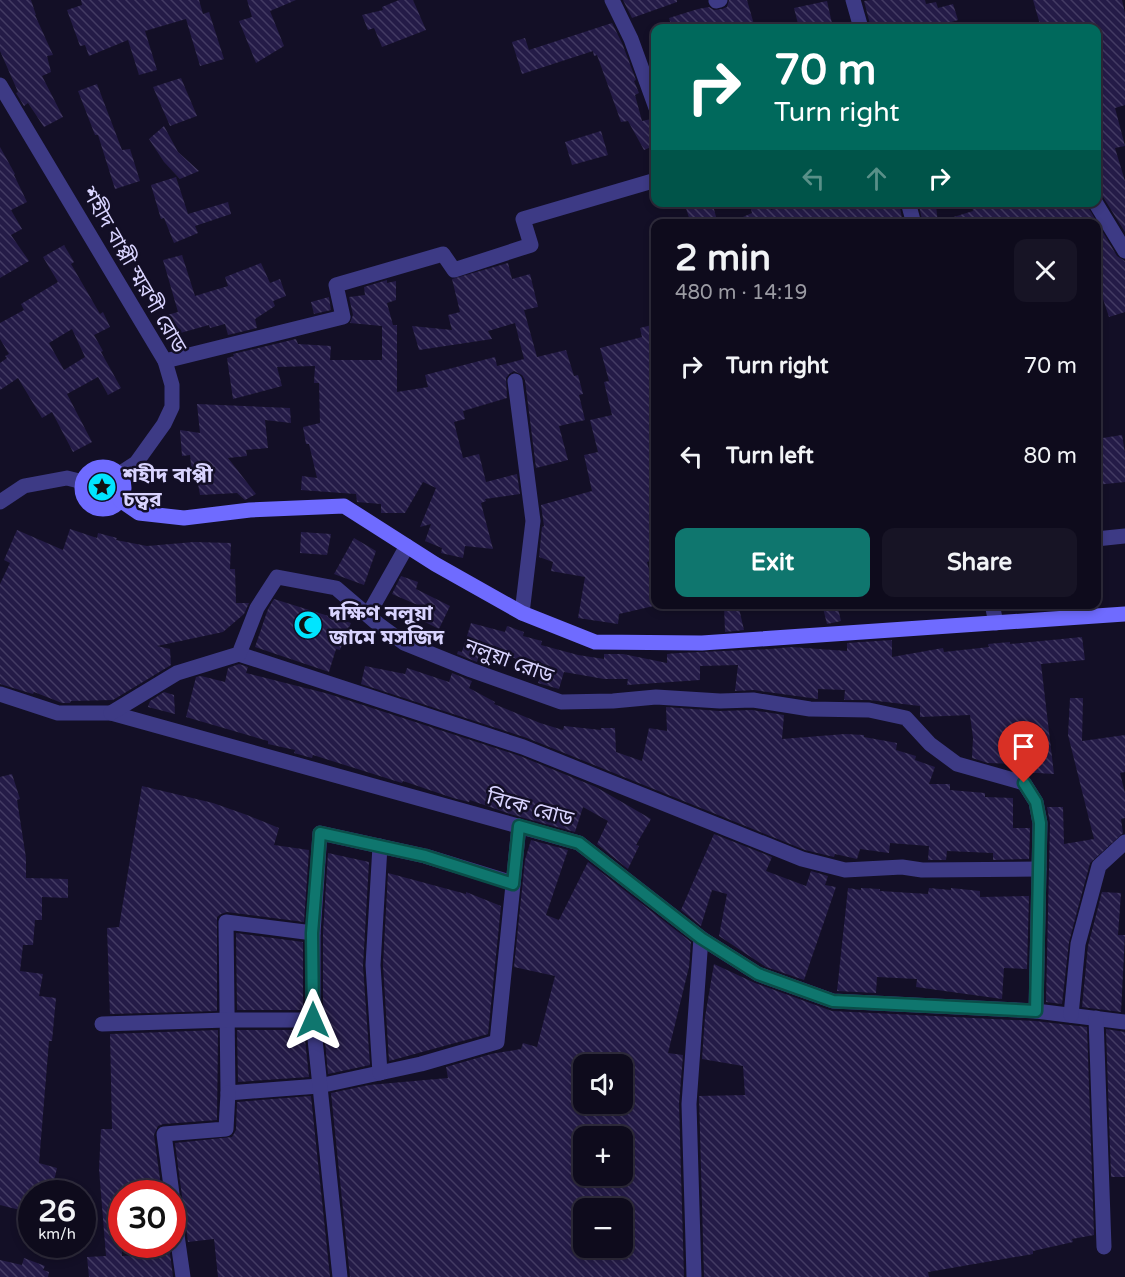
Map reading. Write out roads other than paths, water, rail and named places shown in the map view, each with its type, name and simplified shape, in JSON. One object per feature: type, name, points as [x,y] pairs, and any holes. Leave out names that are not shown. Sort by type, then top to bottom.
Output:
[{"type":"main road","points":[[108,467],[119,474],[124,487],[120,500],[108,508],[94,507],[84,496],[83,482],[90,471],[108,467]]},
{"type":"main road","points":[[120,500],[139,513],[184,518],[250,510],[344,506],[435,564],[522,613],[595,642],[702,643],[1125,614]]},
{"type":"street","points":[[612,0],[631,39],[651,94]]},
{"type":"street","points":[[853,0],[860,24]]},
{"type":"street","name":"শহীদ বাপ্পী স্মরণী রোড","points":[[0,85],[165,361],[172,385],[172,407],[164,423],[136,463],[119,474]]},
{"type":"street","points":[[165,361],[343,317],[336,285],[443,254],[454,270],[531,245],[523,219],[651,181]]},
{"type":"street","points":[[1098,207],[1125,251]]},
{"type":"street","points":[[515,381],[533,521],[522,613]]},
{"type":"street","points":[[0,502],[24,486],[67,478],[83,482]]},
{"type":"street","points":[[1101,538],[1125,536]]},
{"type":"street","points":[[368,615],[407,546]]},
{"type":"street","name":"নলুয়া রোড","points":[[239,654],[256,608],[277,577],[336,588],[404,643],[561,702],[656,697],[720,701],[753,700],[810,709],[869,710],[906,718],[930,744],[957,764],[1024,783],[1036,802],[1040,823],[1039,869]]},
{"type":"street","points":[[993,609],[996,623]]},
{"type":"street","points":[[111,713],[177,673],[239,654],[523,747],[802,859],[845,870],[902,867],[922,870],[1039,869],[1036,1011]]},
{"type":"street","name":"বিকে রোড","points":[[0,694],[58,713],[111,713],[579,843],[701,938],[758,974],[833,1001],[1036,1011],[1125,1022]]},
{"type":"street","points":[[228,1093],[319,1086],[421,1064],[497,1042],[519,826]]},
{"type":"street","points":[[340,1277],[313,1020],[312,933],[320,833],[425,856],[513,884]]},
{"type":"street","points":[[1071,1015],[1078,944],[1099,866],[1125,842]]},
{"type":"street","points":[[380,846],[374,965],[380,1072]]},
{"type":"street","points":[[170,1180],[164,1134],[226,1129],[228,1093],[226,922],[312,933]]},
{"type":"street","points":[[694,1277],[689,1104],[701,938]]},
{"type":"street","points":[[1096,1018],[1104,1247]]},
{"type":"street","points":[[102,1024],[313,1020]]},
{"type":"street","points":[[180,1258],[183,1277]]},
{"type":"place","name":"শহীদ বাপ্পী চত্বর","points":[[102,487]]},
{"type":"place","name":"দক্ষিণ নলুয়া জামে মসজিদ","points":[[308,625]]}]
